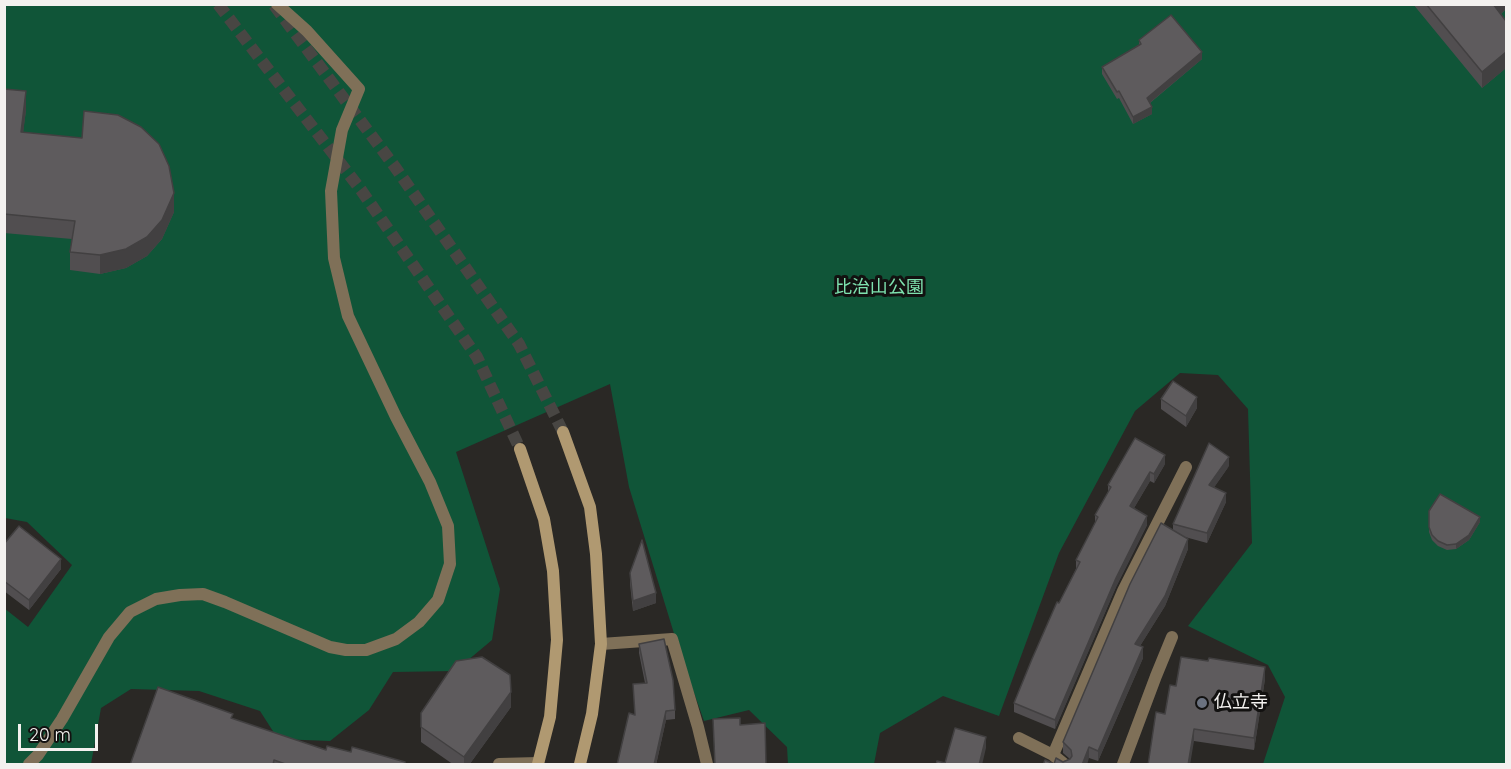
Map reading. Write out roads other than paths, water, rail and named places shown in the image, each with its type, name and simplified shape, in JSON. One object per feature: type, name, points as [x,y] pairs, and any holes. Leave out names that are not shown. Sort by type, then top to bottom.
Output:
[{"type":"street","points":[[29,765],[62,719],[109,638],[130,612],[156,599],[203,594],[330,647],[366,650],[396,639],[419,622],[438,600],[450,564],[448,526],[430,482],[348,316],[333,258],[331,191],[342,130],[359,88],[307,31],[277,4]]},
{"type":"street","points":[[563,432],[590,507],[596,554],[601,644],[592,714],[580,765]]},
{"type":"street","points":[[499,765],[538,764],[550,717],[557,640],[553,571],[544,519],[520,449]]},
{"type":"street","points":[[1053,755],[1123,591],[1186,467]]},
{"type":"street","points":[[1123,765],[1172,637]]},
{"type":"street","points":[[601,644],[672,639],[698,727],[706,765]]},
{"type":"street","points":[[1019,738],[1053,755],[1064,765]]},
{"type":"tunnel","points":[[218,4],[361,190],[477,357],[520,449]]},
{"type":"tunnel","points":[[274,5],[395,167],[519,344],[563,432]]},
{"type":"place","name":"仏立寺","points":[[1202,703]]},
{"type":"park label","name":"比治山公園","points":[[879,288]]}]
